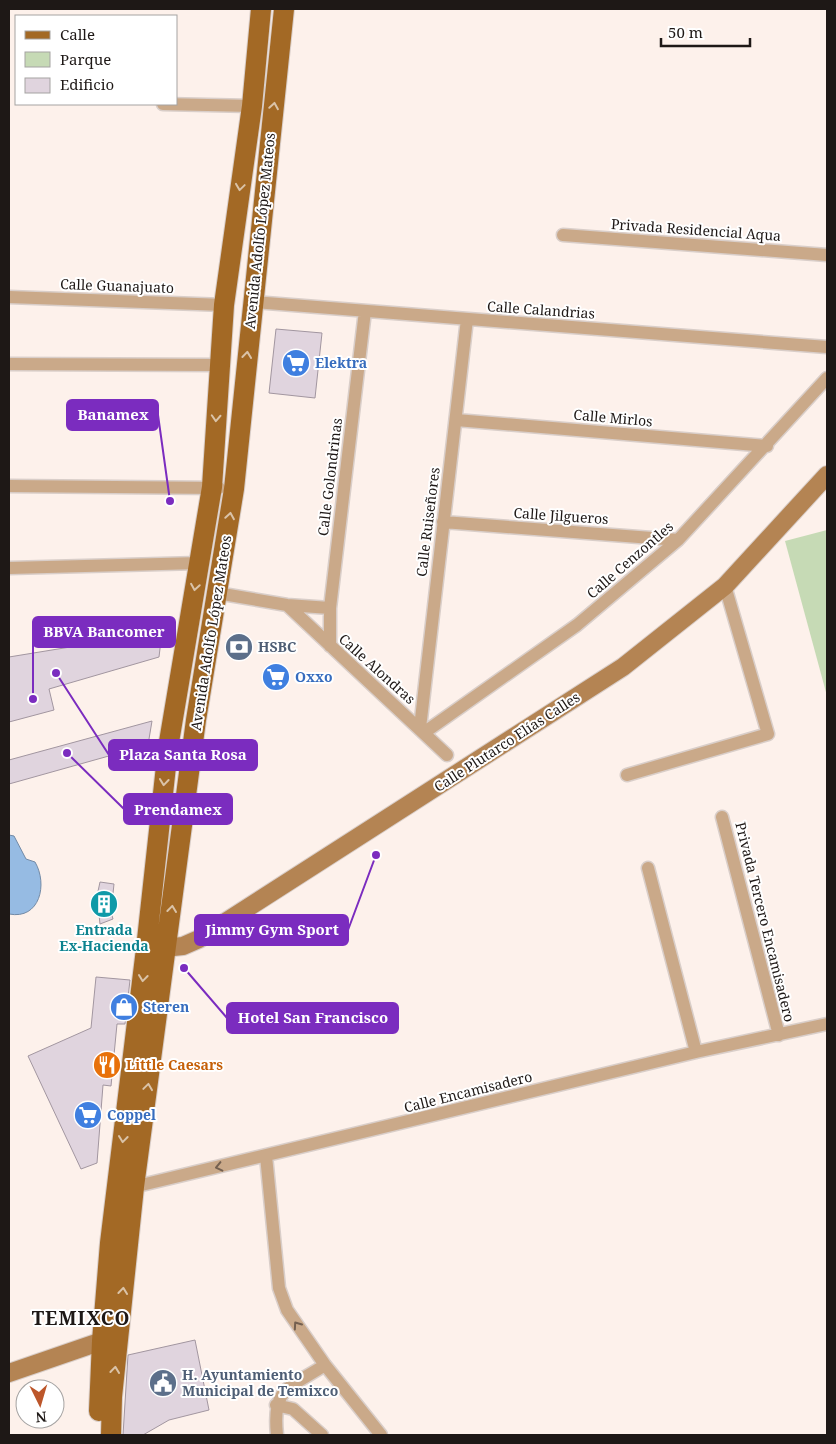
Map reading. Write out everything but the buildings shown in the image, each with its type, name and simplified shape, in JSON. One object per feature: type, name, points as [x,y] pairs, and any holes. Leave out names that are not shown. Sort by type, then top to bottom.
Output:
[{"type":"main road","name":"Avenida Adolfo López Mateos","points":[[99,1435],[125,1189],[146,949],[168,748],[212,487],[218,365],[224,305],[252,106],[261,9]]},
{"type":"main road","name":"Avenida Adolfo López Mateos","points":[[125,1189],[167,949],[196,720],[234,489],[269,138],[278,85],[284,9]]},
{"type":"main road","points":[[247,138],[269,138]]},
{"type":"main road","points":[[173,717],[196,720]]},
{"type":"main road","name":"Avenida Adolfo López Mateos","points":[[110,1340],[111,1435]]},
{"type":"street","points":[[178,104],[252,106]]},
{"type":"street","name":"Privada Residencial Aqua","points":[[562,235],[827,255]]},
{"type":"street","name":"Calle Guanajuato","points":[[9,296],[224,305]]},
{"type":"street","name":"Calle Calandrias","points":[[253,302],[827,347]]},
{"type":"street","name":"Calle Golondrinas","points":[[330,646],[330,608],[365,311]]},
{"type":"street","name":"Calle Ruiseñores","points":[[422,730],[443,522],[467,319]]},
{"type":"street","points":[[9,364],[218,365]]},
{"type":"street","name":"Calle Cenzontles","points":[[422,730],[577,625],[678,540],[767,446],[827,378]]},
{"type":"street","name":"Calle Mirlos","points":[[456,420],[767,446]]},
{"type":"street","name":"Calle Plutarco Elías Calles","points":[[146,949],[167,949],[199,939],[622,667],[725,586],[827,475]]},
{"type":"street","points":[[9,486],[212,487],[234,489]]},
{"type":"street","name":"Calle Jilgueros","points":[[443,522],[678,540]]},
{"type":"street","points":[[9,568],[199,563]]},
{"type":"street","points":[[627,775],[768,734],[725,586]]},
{"type":"street","points":[[217,593],[287,605],[330,608]]},
{"type":"street","name":"Calle Alondras","points":[[287,605],[447,755]]},
{"type":"street","name":"Privada Tercero Encamisadero","points":[[722,817],[779,1035]]},
{"type":"street","points":[[648,868],[696,1052]]},
{"type":"street","name":"Calle Encamisadero","points":[[125,1189],[696,1052],[827,1024]]},
{"type":"street","points":[[266,1156],[279,1288],[287,1310],[325,1365],[381,1435]]},
{"type":"street","points":[[9,1373],[110,1340]]},
{"type":"street","points":[[277,1435],[276,1405],[285,1391],[325,1365]]},
{"type":"street","points":[[276,1405],[293,1409],[322,1435]]},
{"type":"green space","points":[[827,530],[827,696],[785,541]]},
{"type":"water","points":[[9,835],[14,836],[26,859],[35,862],[41,880],[41,890],[34,906],[28,912],[20,914],[9,914]]},
{"type":"place","name":"Elektra","points":[[296,363]]},
{"type":"place","name":"Banamex","points":[[170,501]]},
{"type":"place","name":"HSBC","points":[[239,647]]},
{"type":"place","name":"Plaza Santa Rosa","points":[[56,673]]},
{"type":"place","name":"Oxxo","points":[[276,677]]},
{"type":"place","name":"BBVA Bancomer","points":[[33,699]]},
{"type":"place","name":"Prendamex","points":[[67,753]]},
{"type":"place","name":"Jimmy Gym Sport","points":[[376,855]]},
{"type":"place","name":"Entrada Ex-Hacienda","points":[[104,904]]},
{"type":"place","name":"Hotel San Francisco","points":[[184,968]]},
{"type":"place","name":"Steren","points":[[124,1007]]},
{"type":"place","name":"Little Caesars","points":[[107,1065]]},
{"type":"place","name":"Coppel","points":[[88,1115]]},
{"type":"place","name":"H. Ayuntamiento Municipal de Temixco","points":[[163,1383]]},
{"type":"district","name":"TEMIXCO","points":[[81,1318]]}]
